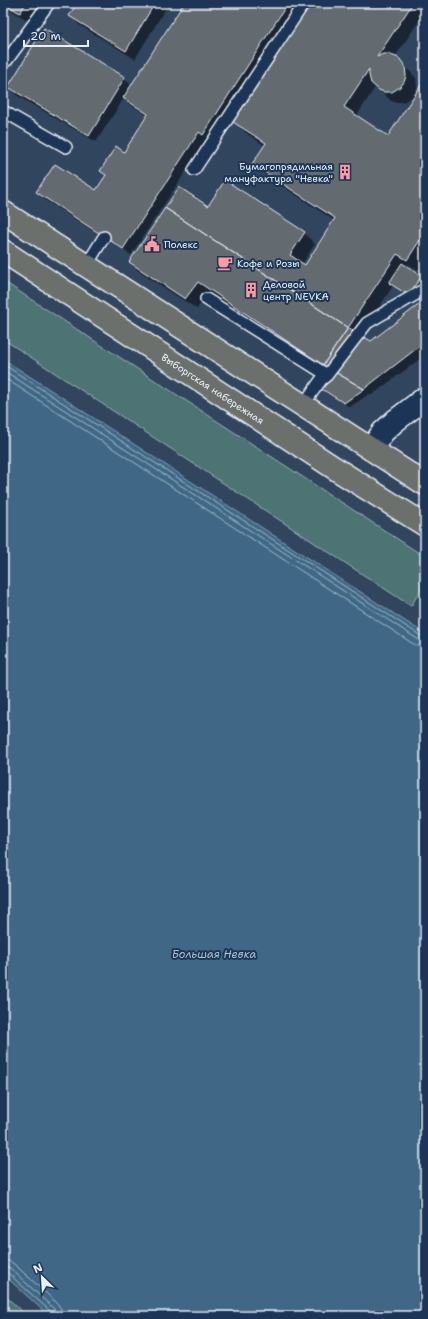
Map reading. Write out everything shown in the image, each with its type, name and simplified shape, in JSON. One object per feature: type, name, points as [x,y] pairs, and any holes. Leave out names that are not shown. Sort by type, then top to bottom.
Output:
[{"type":"main road","points":[[3,212],[425,484]]},
{"type":"main road","name":"Выборгская набережная","points":[[3,251],[339,471],[425,525]]},
{"type":"street","points":[[371,449],[383,432],[425,398]]},
{"type":"lane","points":[[4,61],[49,3]]},
{"type":"lane","points":[[194,170],[304,3]]},
{"type":"lane","points":[[3,111],[66,147]]},
{"type":"lane","points":[[86,266],[104,236]]},
{"type":"lane","points":[[303,405],[367,323],[425,289]]},
{"type":"lane","points":[[206,298],[327,375]]},
{"type":"green space","points":[[3,281],[425,557],[425,583],[411,606],[3,339]]},
{"type":"green space","points":[[3,1294],[27,1316],[12,1316],[3,1307]]},
{"type":"water","name":"Большая Невка","points":[[3,359],[425,634],[425,1316],[49,1316],[3,1274]]},
{"type":"building","points":[[3,3],[26,3],[20,13]]},
{"type":"building","points":[[77,3],[155,3],[126,51],[69,16]]},
{"type":"building","points":[[184,3],[288,3],[203,135],[199,132],[123,249],[36,192],[55,164],[96,190],[106,175],[100,171],[116,146],[124,152],[148,114],[123,98]]},
{"type":"building","name":"Бумагопрядильная мануфактура \"Невка\"","points":[[303,3],[413,3],[377,57],[383,54],[388,54],[399,58],[405,66],[406,76],[404,82],[400,87],[392,92],[384,92],[379,90],[371,83],[369,69],[344,107],[388,136],[425,79],[425,235],[424,234],[407,260],[397,254],[348,328],[165,208],[179,187],[208,206],[225,180],[305,232],[290,255],[305,265],[335,218],[252,164],[266,143],[233,122],[273,61],[267,55]]},
{"type":"building","points":[[44,28],[125,77],[89,136],[8,87]]},
{"type":"building","name":"Деловой центр NEVKA","points":[[165,208],[348,328],[323,365],[198,282],[185,299],[129,262]]},
{"type":"building","points":[[402,263],[422,276],[408,295],[389,283]]},
{"type":"building","points":[[425,300],[425,342],[364,389],[323,365],[348,328],[371,341]]},
{"type":"building","points":[[335,372],[364,389],[344,403],[320,388]]},
{"type":"place","name":"Бумагопрядильная мануфактура \"Невка\"","points":[[345,172]]},
{"type":"place","name":"Полекс","points":[[152,244]]},
{"type":"place","name":"Кофе и Розы","points":[[225,263]]},
{"type":"place","name":"Деловой центр NEVKA","points":[[251,290]]}]
